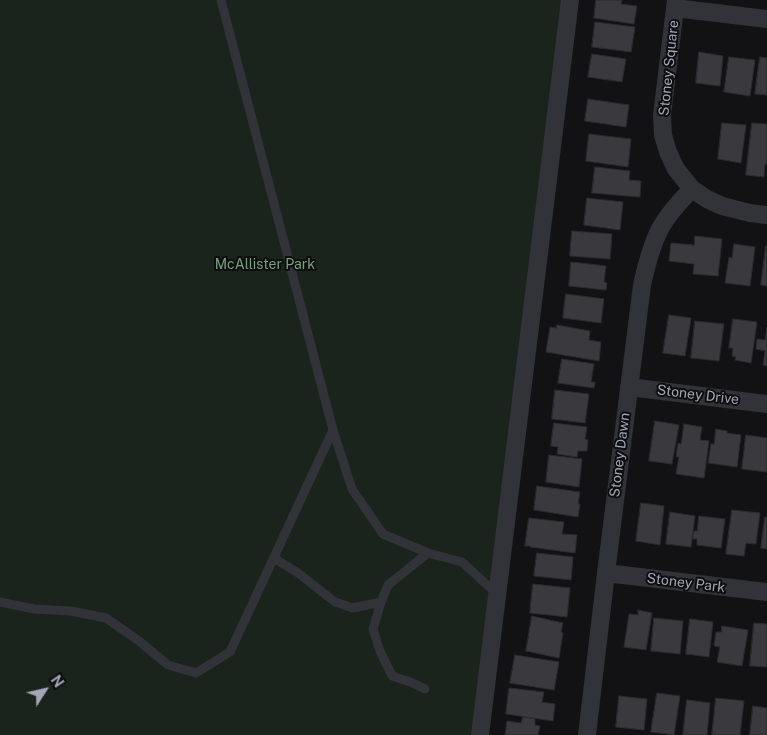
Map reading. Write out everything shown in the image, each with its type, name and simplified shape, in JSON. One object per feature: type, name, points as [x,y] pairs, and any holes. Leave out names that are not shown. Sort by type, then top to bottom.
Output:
[{"type":"street","points":[[480,735],[570,0]]},
{"type":"street","points":[[676,4],[767,19]]},
{"type":"street","name":"Stoney Square","points":[[676,4],[662,114],[663,135],[676,169],[692,189]]},
{"type":"street","points":[[692,189],[722,206],[767,215]]},
{"type":"street","name":"Stoney Dawn","points":[[587,735],[642,285],[647,262],[659,230],[668,216],[692,189]]},
{"type":"street","name":"Stoney Drive","points":[[629,387],[767,404]]},
{"type":"street","name":"Stoney Park","points":[[606,573],[767,592]]},
{"type":"lane","points":[[221,0],[333,430],[352,489],[383,534],[428,553],[462,562],[497,595]]},
{"type":"lane","points":[[0,602],[34,609],[71,611],[106,618],[139,640],[168,665],[196,673],[230,652],[333,430]]},
{"type":"lane","points":[[425,689],[392,676],[380,651],[373,629],[388,585],[428,553]]},
{"type":"lane","points":[[274,558],[298,573],[335,602],[353,608],[381,602]]},
{"type":"green space","name":"McAllister Park","points":[[0,0],[565,0],[473,735],[0,735]]},
{"type":"building","points":[[596,0],[622,0],[621,4],[637,6],[634,24],[594,18]]},
{"type":"building","points":[[595,22],[635,27],[631,52],[592,47]]},
{"type":"building","points":[[699,52],[723,56],[720,86],[696,83]]},
{"type":"building","points":[[592,54],[626,59],[622,82],[588,77]]},
{"type":"building","points":[[729,57],[755,60],[750,96],[724,92]]},
{"type":"building","points":[[760,57],[767,58],[767,95],[755,94]]},
{"type":"building","points":[[588,99],[629,105],[626,127],[585,121]]},
{"type":"building","points":[[722,123],[746,125],[741,163],[718,159]]},
{"type":"building","points":[[752,123],[767,124],[767,164],[765,164],[764,177],[746,175]]},
{"type":"building","points":[[589,134],[631,139],[628,167],[586,161]]},
{"type":"building","points":[[595,167],[630,171],[629,180],[641,181],[640,197],[592,193]]},
{"type":"building","points":[[587,198],[623,202],[620,230],[584,225]]},
{"type":"building","points":[[572,231],[612,234],[610,259],[570,256]]},
{"type":"building","points":[[695,236],[722,239],[718,276],[693,274],[694,264],[669,261],[671,243],[694,245]]},
{"type":"building","points":[[734,244],[755,247],[750,286],[725,283],[729,257],[732,258]]},
{"type":"building","points":[[767,246],[767,286],[761,285]]},
{"type":"building","points":[[571,262],[606,266],[604,282],[607,283],[606,290],[569,286]]},
{"type":"building","points":[[566,294],[604,299],[601,323],[563,318]]},
{"type":"building","points":[[669,315],[691,318],[685,356],[663,353]]},
{"type":"building","points":[[733,319],[757,322],[751,363],[735,360],[736,357],[732,356],[733,348],[729,348]]},
{"type":"building","points":[[695,321],[724,324],[719,361],[691,358]]},
{"type":"building","points":[[557,325],[590,331],[589,340],[601,342],[599,361],[546,352],[550,327],[556,328]]},
{"type":"building","points":[[767,327],[767,366],[763,365],[765,351],[756,349],[757,339],[765,340]]},
{"type":"building","points":[[562,359],[594,364],[591,382],[595,382],[594,388],[558,383]]},
{"type":"building","points":[[555,390],[589,394],[585,423],[552,419]]},
{"type":"building","points":[[655,421],[679,425],[672,464],[649,461]]},
{"type":"building","points":[[554,423],[587,427],[585,439],[588,440],[587,451],[578,451],[577,457],[557,454],[558,447],[551,446]]},
{"type":"building","points":[[684,424],[702,427],[700,440],[709,441],[704,478],[676,474],[679,457],[676,457],[678,443],[681,444]]},
{"type":"building","points":[[716,429],[741,435],[737,467],[708,463]]},
{"type":"building","points":[[746,435],[767,438],[767,472],[742,469]]},
{"type":"building","points":[[549,455],[582,459],[579,487],[546,482]]},
{"type":"building","points":[[537,486],[580,492],[578,517],[534,510]]},
{"type":"building","points":[[641,503],[664,506],[660,545],[636,541]]},
{"type":"building","points":[[732,510],[760,513],[756,544],[746,543],[744,556],[726,554]]},
{"type":"building","points":[[670,512],[695,516],[691,547],[666,544]]},
{"type":"building","points":[[699,516],[725,519],[721,548],[697,545],[697,539],[693,539],[694,531],[697,531]]},
{"type":"building","points":[[765,517],[767,518],[767,549],[761,548]]},
{"type":"building","points":[[529,518],[564,522],[562,534],[577,535],[575,553],[525,546]]},
{"type":"building","points":[[537,553],[573,557],[571,580],[534,576]]},
{"type":"building","points":[[533,584],[570,588],[567,617],[530,613]]},
{"type":"building","points":[[638,610],[652,613],[646,650],[624,647],[629,614],[638,615]]},
{"type":"building","points":[[532,616],[563,623],[559,658],[526,651]]},
{"type":"building","points":[[654,618],[683,621],[680,654],[651,651]]},
{"type":"building","points":[[690,619],[713,622],[709,657],[686,654]]},
{"type":"building","points":[[754,623],[767,624],[767,667],[750,666]]},
{"type":"building","points":[[722,626],[748,630],[742,666],[717,662],[720,647],[714,646],[716,632],[721,632]]},
{"type":"building","points":[[515,655],[559,662],[554,690],[510,683]]},
{"type":"building","points":[[509,688],[544,692],[542,702],[555,704],[553,721],[506,714]]},
{"type":"building","points":[[657,693],[680,696],[674,735],[651,732]]},
{"type":"building","points":[[619,696],[647,699],[644,730],[616,727]]},
{"type":"building","points":[[716,698],[744,701],[740,735],[712,735]]},
{"type":"building","points":[[687,700],[710,703],[707,735],[683,735]]},
{"type":"building","points":[[753,706],[767,708],[767,735],[750,735]]},
{"type":"building","points":[[523,717],[535,719],[535,725],[540,726],[538,735],[505,735],[507,721],[521,723]]}]
